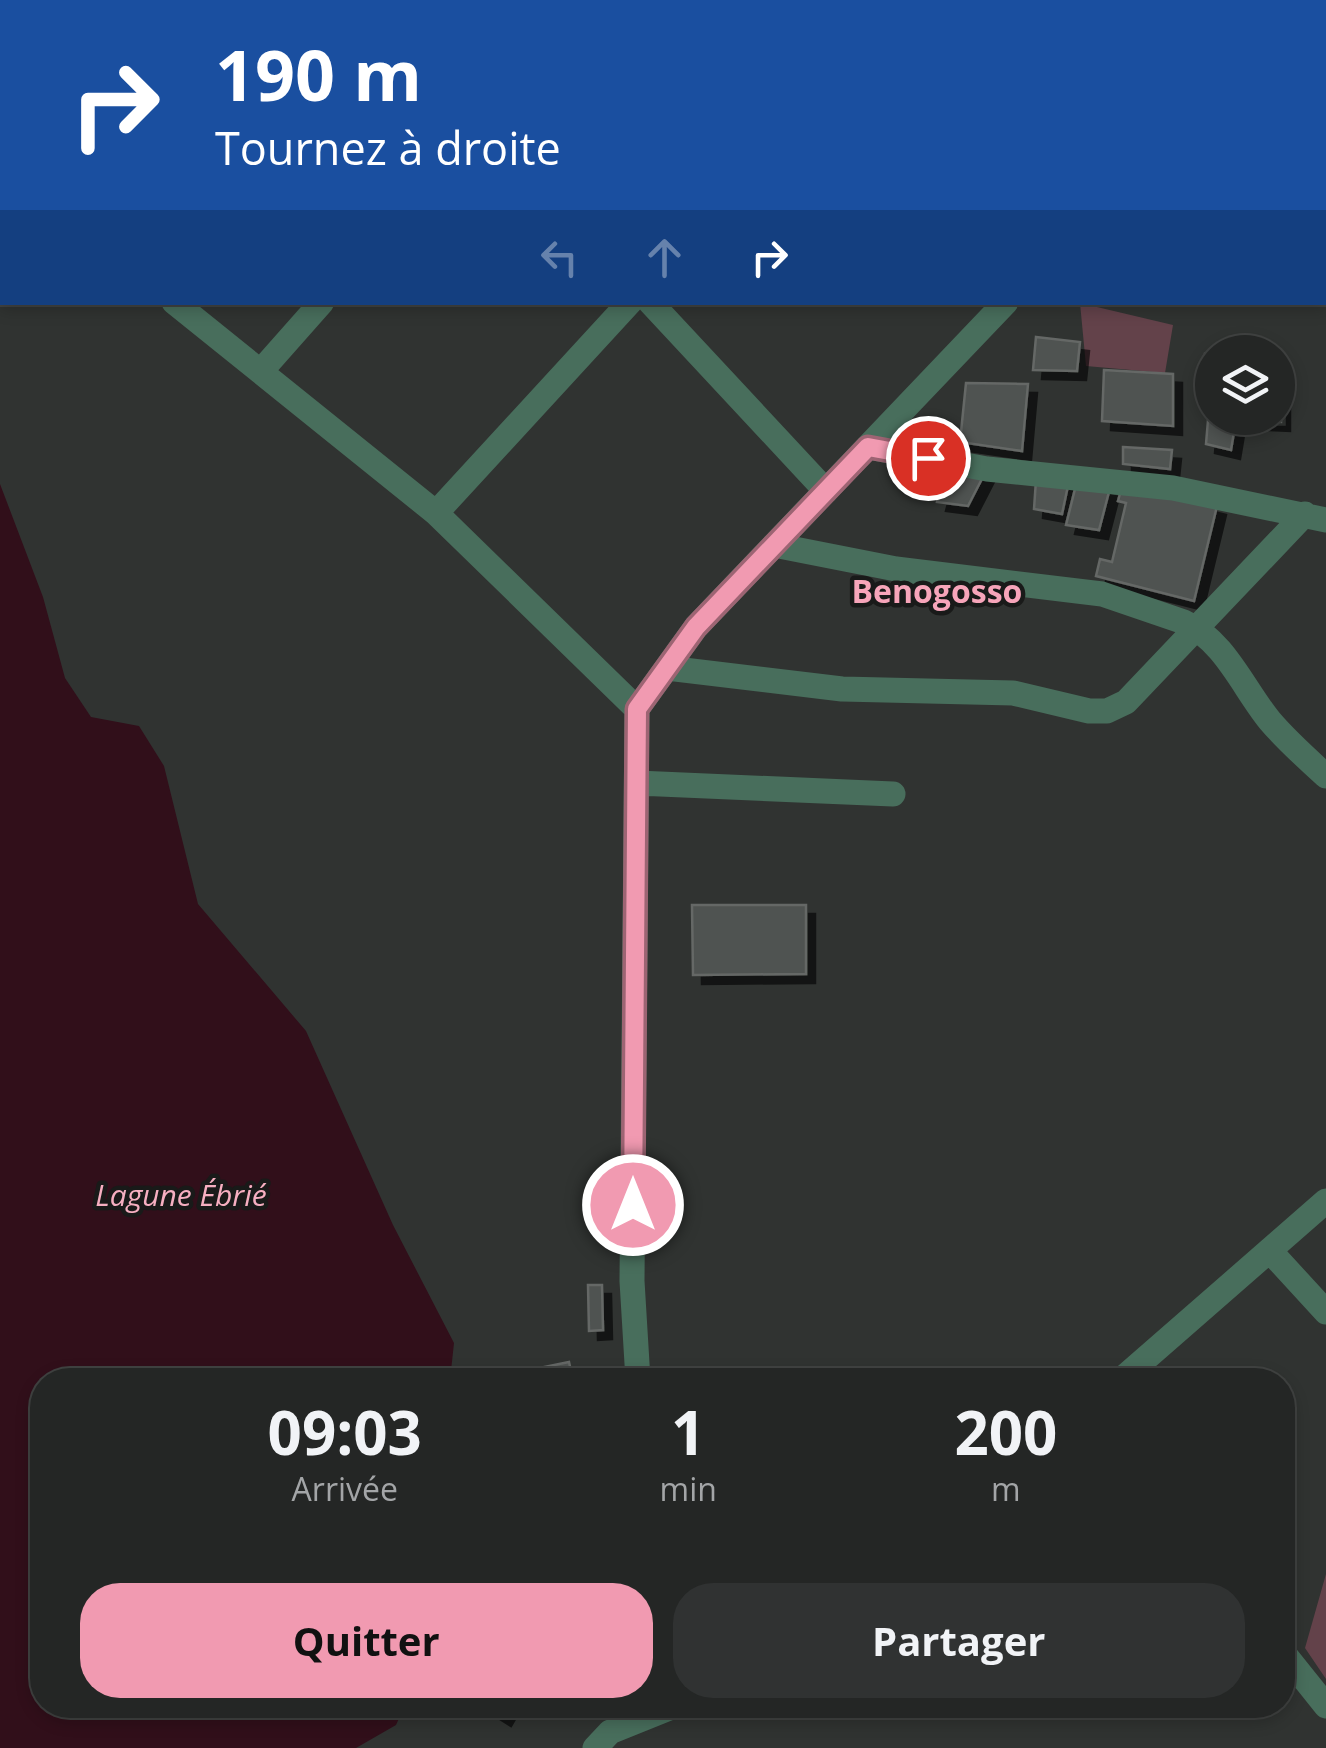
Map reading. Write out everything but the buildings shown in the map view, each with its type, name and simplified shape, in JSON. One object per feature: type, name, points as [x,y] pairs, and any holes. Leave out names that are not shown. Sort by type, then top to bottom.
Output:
[{"type":"street","points":[[178,305],[436,513],[637,709]]},
{"type":"street","points":[[261,371],[319,305]]},
{"type":"street","points":[[436,513],[627,305]]},
{"type":"street","points":[[653,305],[826,491]]},
{"type":"street","points":[[637,1368],[632,1281],[637,709],[696,627],[1003,305]]},
{"type":"street","points":[[868,447],[988,469],[1172,488],[1315,517]]},
{"type":"street","points":[[667,668],[842,689],[1013,693],[1089,712],[1107,711],[1126,702],[1195,627],[1315,517]]},
{"type":"street","points":[[774,545],[896,569],[1102,594],[1195,627],[1232,664],[1294,748],[1326,776]]},
{"type":"street","points":[[636,783],[893,794]]},
{"type":"street","points":[[1134,1368],[1326,1201]]},
{"type":"street","points":[[1270,1251],[1326,1312]]},
{"type":"street","points":[[1295,1667],[1326,1706]]},
{"type":"street","points":[[607,1743],[611,1718]]},
{"type":"street","points":[[607,1743],[654,1718]]},
{"type":"shaded area","points":[[1080,305],[1173,325],[1165,373],[1086,366]]},
{"type":"shaded area","points":[[1326,1574],[1326,1679],[1305,1648]]},
{"type":"water","name":"Lagune Ébrié","points":[[0,484],[43,597],[65,678],[91,717],[139,726],[164,766],[198,904],[306,1031],[393,1225],[454,1343],[451,1368],[30,1368],[30,1718],[399,1718],[396,1725],[356,1748],[0,1748]]},
{"type":"district","name":"Benogosso","points":[[937,592]]},
{"type":"route","points":[[633,1205],[637,709],[696,627],[868,447],[928,458]]}]
